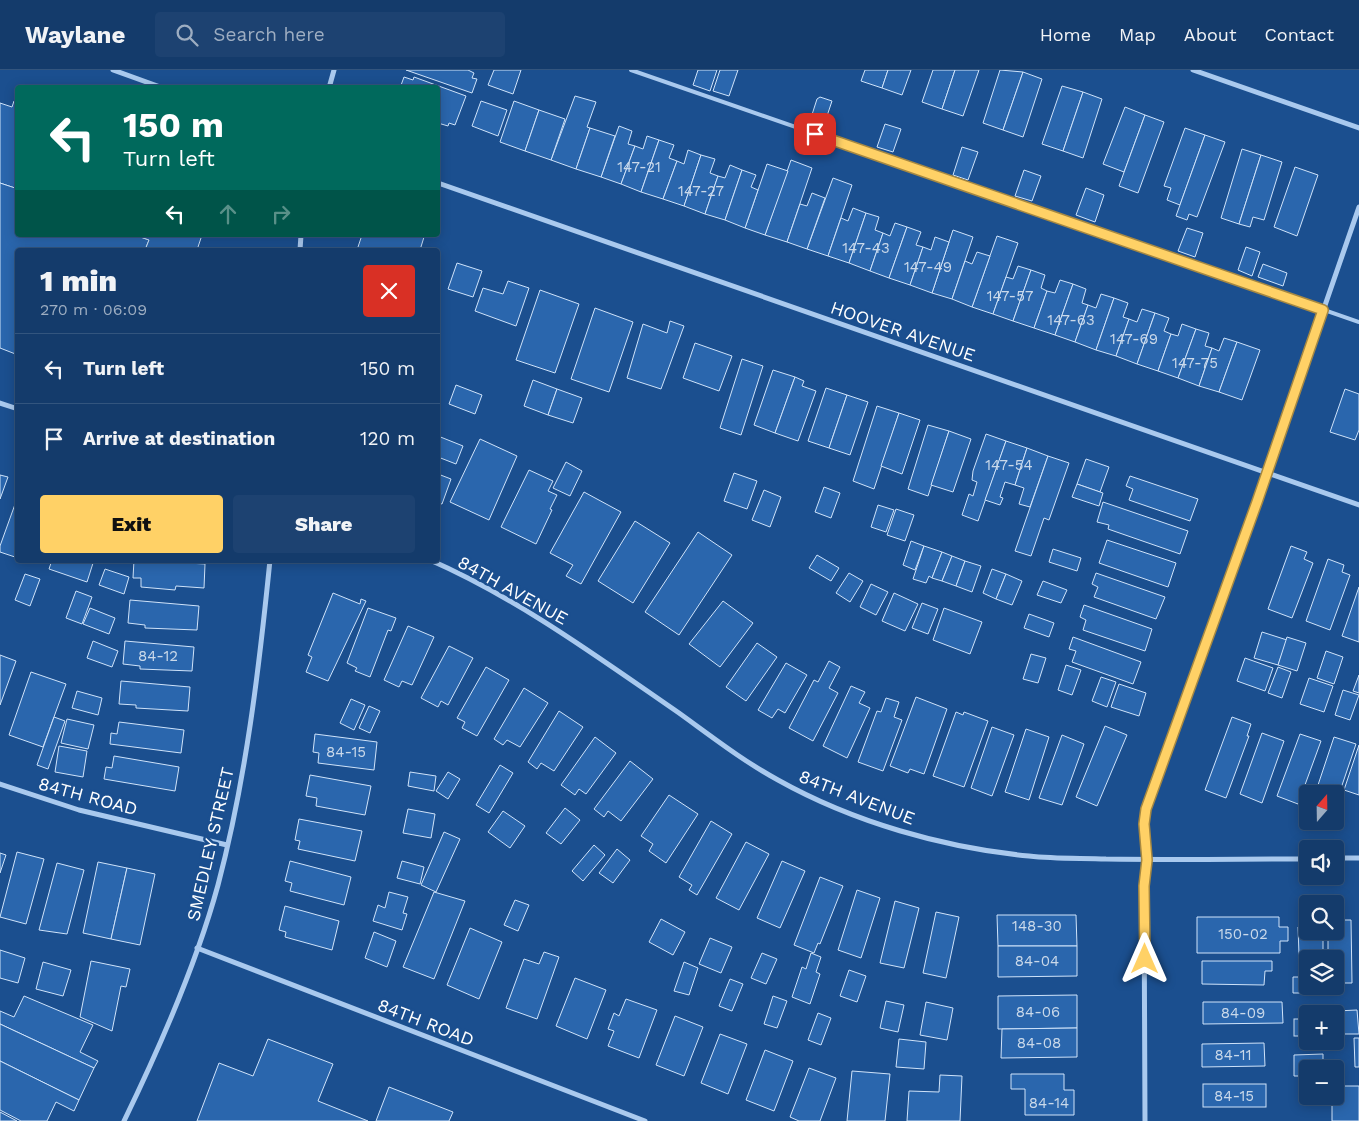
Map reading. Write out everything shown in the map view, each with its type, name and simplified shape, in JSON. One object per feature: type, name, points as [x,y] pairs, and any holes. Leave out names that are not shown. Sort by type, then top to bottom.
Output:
[{"type":"street","points":[[113,70],[155,85]]},
{"type":"street","points":[[330,85],[334,70]]},
{"type":"street","points":[[1193,70],[1359,128]]},
{"type":"street","name":"HOOVER AVENUE","points":[[440,184],[1359,505]]},
{"type":"street","points":[[1145,1121],[1144,886],[1147,860],[1144,824],[1146,809],[1267,473],[1359,207]]},
{"type":"street","points":[[0,403],[15,408]]},
{"type":"street","name":"SMEDLEY STREET","points":[[124,1121],[197,948],[218,885],[249,733],[261,649],[270,563]]},
{"type":"street","name":"84TH AVENUE","points":[[436,563],[474,582],[568,636],[778,781],[833,806],[904,831],[1002,853],[1031,857],[1147,860],[1299,859]]},
{"type":"street","name":"84TH ROAD","points":[[0,784],[79,810],[227,846]]},
{"type":"street","points":[[1344,858],[1359,858]]},
{"type":"street","name":"84TH ROAD","points":[[197,948],[645,1121]]},
{"type":"lane","points":[[631,70],[1359,322]]},
{"type":"building","points":[[406,70],[468,70],[474,73],[472,78],[477,79],[472,93]]},
{"type":"building","points":[[494,70],[521,70],[513,94],[488,85]]},
{"type":"building","points":[[698,70],[717,70],[710,91],[693,85]]},
{"type":"building","points":[[720,70],[738,70],[729,96],[713,91]]},
{"type":"building","points":[[865,70],[888,70],[882,88],[861,81]]},
{"type":"building","points":[[888,70],[911,70],[902,95],[882,88]]},
{"type":"building","points":[[933,70],[955,70],[942,109],[922,102]]},
{"type":"building","points":[[955,70],[979,70],[963,116],[942,109]]},
{"type":"building","points":[[1000,70],[1023,72],[1003,130],[983,123]]},
{"type":"building","points":[[1023,72],[1042,79],[1023,137],[1003,130]]},
{"type":"building","points":[[404,77],[413,80],[414,77],[436,85],[401,85]]},
{"type":"building","points":[[440,86],[466,96],[455,125],[449,123],[448,126],[440,124]]},
{"type":"building","points":[[1062,86],[1083,92],[1063,151],[1042,144]]},
{"type":"building","points":[[1083,92],[1102,99],[1083,158],[1063,151]]},
{"type":"building","points":[[575,96],[596,102],[587,127],[590,128],[576,169],[551,160]]},
{"type":"building","points":[[820,97],[832,101],[823,128],[809,124],[817,99]]},
{"type":"building","points":[[15,101],[15,188],[0,183],[0,103],[12,107]]},
{"type":"building","points":[[481,101],[507,110],[498,136],[472,126]]},
{"type":"building","points":[[514,101],[539,110],[525,151],[500,142]]},
{"type":"building","points":[[1125,107],[1145,115],[1124,172],[1103,164]]},
{"type":"building","points":[[539,110],[565,119],[551,160],[525,151]]},
{"type":"building","points":[[1145,115],[1164,122],[1138,193],[1119,186]]},
{"type":"building","points":[[885,124],[901,129],[893,152],[877,147]]},
{"type":"building","points":[[619,126],[632,131],[628,144],[635,146],[621,184],[601,177]]},
{"type":"building","points":[[590,128],[615,136],[601,177],[576,169]]},
{"type":"building","points":[[1185,128],[1205,135],[1180,205],[1167,200],[1171,188],[1164,186]]},
{"type":"building","points":[[1205,135],[1225,142],[1197,217],[1189,214],[1187,220],[1176,216]]},
{"type":"building","points":[[647,136],[659,140],[641,192],[621,184],[635,146],[643,149]]},
{"type":"building","points":[[659,140],[674,145],[669,158],[677,161],[663,199],[641,192]]},
{"type":"building","points":[[962,147],[978,152],[968,180],[953,175]]},
{"type":"building","points":[[1242,149],[1261,155],[1239,224],[1221,218]]},
{"type":"building","points":[[688,150],[701,155],[684,206],[663,199],[677,161],[684,164]]},
{"type":"building","points":[[701,155],[715,159],[710,173],[718,176],[705,214],[684,206]]},
{"type":"building","points":[[1261,155],[1282,162],[1264,220],[1253,217],[1250,227],[1239,224]]},
{"type":"building","points":[[791,160],[812,168],[787,242],[765,235]]},
{"type":"building","points":[[767,164],[788,171],[765,235],[745,228]]},
{"type":"building","points":[[730,165],[742,170],[725,220],[705,214],[718,176],[725,178]]},
{"type":"building","points":[[1295,167],[1318,175],[1297,236],[1274,227]]},
{"type":"building","points":[[742,170],[756,175],[751,187],[758,190],[745,228],[725,220]]},
{"type":"building","points":[[1024,170],[1041,176],[1032,201],[1015,196]]},
{"type":"building","points":[[833,178],[852,185],[828,256],[807,249]]},
{"type":"building","points":[[0,183],[15,188],[15,237],[141,237],[149,240],[146,248],[15,248],[15,354],[0,348]]},
{"type":"building","points":[[1086,188],[1104,195],[1095,222],[1076,215]]},
{"type":"building","points":[[812,193],[825,198],[807,249],[787,242],[800,204],[807,206]]},
{"type":"building","points":[[853,208],[866,213],[849,263],[828,256],[841,218],[848,221]]},
{"type":"building","points":[[866,213],[879,217],[875,230],[883,233],[870,271],[849,263]]},
{"type":"building","points":[[895,223],[907,227],[889,278],[870,271],[883,233],[890,236]]},
{"type":"building","points":[[907,227],[921,232],[916,245],[923,247],[910,285],[889,278]]},
{"type":"building","points":[[1187,228],[1203,233],[1195,257],[1178,251]]},
{"type":"building","points":[[953,230],[973,237],[952,299],[932,293]]},
{"type":"building","points":[[997,236],[1018,243],[993,314],[972,307]]},
{"type":"building","points":[[141,237],[201,237],[198,248],[146,248],[149,240]]},
{"type":"building","points":[[361,237],[424,237],[421,248],[358,248]]},
{"type":"building","points":[[935,237],[949,242],[932,293],[910,285],[923,247],[931,250]]},
{"type":"building","points":[[1246,247],[1260,252],[1252,276],[1238,270]]},
{"type":"building","points":[[977,252],[990,256],[972,307],[952,299],[965,261],[972,264]]},
{"type":"building","points":[[457,263],[482,271],[473,297],[448,289]]},
{"type":"building","points":[[1263,264],[1287,273],[1283,286],[1258,277]]},
{"type":"building","points":[[1018,266],[1031,270],[1013,321],[993,314],[1006,277],[1013,279]]},
{"type":"building","points":[[1031,270],[1045,275],[1041,288],[1047,291],[1034,328],[1013,321]]},
{"type":"building","points":[[1060,280],[1073,284],[1055,335],[1034,328],[1047,291],[1055,293]]},
{"type":"building","points":[[508,281],[529,288],[516,326],[475,311],[483,288],[503,294]]},
{"type":"building","points":[[1073,284],[1086,289],[1082,303],[1088,305],[1075,342],[1055,335]]},
{"type":"building","points":[[540,290],[579,304],[555,373],[516,360]]},
{"type":"building","points":[[1101,294],[1114,298],[1096,350],[1075,342],[1088,305],[1096,308]]},
{"type":"building","points":[[1114,298],[1128,303],[1123,317],[1129,319],[1116,356],[1096,350]]},
{"type":"building","points":[[595,308],[633,322],[609,392],[571,379]]},
{"type":"building","points":[[1142,309],[1155,313],[1137,364],[1116,356],[1129,319],[1137,322]]},
{"type":"building","points":[[1155,313],[1169,318],[1164,331],[1171,334],[1158,371],[1137,364]]},
{"type":"building","points":[[670,321],[684,326],[661,389],[627,378],[643,324],[667,333]]},
{"type":"building","points":[[1182,324],[1196,329],[1178,378],[1158,371],[1171,334],[1178,336]]},
{"type":"building","points":[[1196,329],[1209,333],[1205,346],[1212,348],[1199,386],[1178,378]]},
{"type":"building","points":[[1224,338],[1237,342],[1219,392],[1199,386],[1212,348],[1219,351]]},
{"type":"building","points":[[1237,342],[1260,350],[1242,400],[1219,392]]},
{"type":"building","points":[[695,343],[732,356],[719,391],[683,378]]},
{"type":"building","points":[[742,359],[763,366],[741,435],[720,428]]},
{"type":"building","points":[[773,370],[795,377],[775,433],[754,425]]},
{"type":"building","points":[[795,377],[804,381],[802,386],[816,391],[798,441],[775,433]]},
{"type":"building","points":[[533,380],[557,389],[548,415],[524,406]]},
{"type":"building","points":[[456,385],[482,395],[475,414],[449,404]]},
{"type":"building","points":[[826,388],[847,395],[829,448],[808,441]]},
{"type":"building","points":[[557,389],[582,398],[573,423],[548,415]]},
{"type":"building","points":[[1345,389],[1359,394],[1359,430],[1355,440],[1330,432]]},
{"type":"building","points":[[847,395],[868,402],[850,455],[829,448]]},
{"type":"building","points":[[877,406],[899,413],[874,489],[853,481]]},
{"type":"building","points":[[899,413],[920,420],[902,474],[881,466]]},
{"type":"building","points":[[928,425],[949,431],[928,496],[908,489]]},
{"type":"building","points":[[949,431],[971,439],[953,492],[931,485]]},
{"type":"building","points":[[986,434],[1006,441],[978,521],[962,515],[969,494],[973,496],[977,482],[972,480],[973,471]]},
{"type":"building","points":[[440,437],[463,446],[456,464],[440,458]]},
{"type":"building","points":[[480,439],[517,456],[489,520],[450,502]]},
{"type":"building","points":[[1006,441],[1027,448],[1015,485],[1005,482],[1000,497],[1003,498],[1000,505],[985,500]]},
{"type":"building","points":[[1027,448],[1048,456],[1030,507],[1019,504],[1024,488],[1015,485]]},
{"type":"building","points":[[1048,456],[1069,463],[1049,520],[1044,518],[1031,556],[1015,551]]},
{"type":"building","points":[[1086,459],[1109,467],[1100,492],[1077,484]]},
{"type":"building","points":[[566,462],[582,471],[570,496],[553,488]]},
{"type":"building","points":[[529,470],[553,481],[548,491],[557,495],[536,544],[501,527]]},
{"type":"building","points":[[734,473],[757,481],[747,509],[724,501]]},
{"type":"building","points":[[0,475],[8,477],[0,499]]},
{"type":"building","points":[[440,475],[451,479],[442,504],[440,504]]},
{"type":"building","points":[[1130,476],[1198,499],[1190,521],[1129,500],[1133,489],[1126,486]]},
{"type":"building","points":[[1077,484],[1103,493],[1099,506],[1072,497]]},
{"type":"building","points":[[824,487],[840,493],[831,518],[815,512]]},
{"type":"building","points":[[764,490],[781,497],[770,527],[752,520]]},
{"type":"building","points":[[584,492],[621,512],[581,584],[566,576],[573,565],[550,553]]},
{"type":"building","points":[[1103,502],[1188,531],[1180,554],[1108,529],[1109,525],[1097,522]]},
{"type":"building","points":[[15,504],[15,557],[0,552],[0,546]]},
{"type":"building","points":[[878,505],[894,510],[886,532],[871,527]]},
{"type":"building","points":[[896,509],[914,515],[905,541],[887,535]]},
{"type":"building","points":[[635,521],[670,543],[633,603],[598,581]]},
{"type":"building","points":[[698,532],[732,555],[679,635],[645,612]]},
{"type":"building","points":[[1107,540],[1176,563],[1168,587],[1099,563]]},
{"type":"building","points":[[911,541],[924,546],[915,570],[903,565]]},
{"type":"building","points":[[924,546],[942,552],[932,578],[929,576],[926,583],[913,579]]},
{"type":"building","points":[[1291,546],[1307,552],[1304,559],[1313,563],[1292,618],[1268,609]]},
{"type":"building","points":[[1053,549],[1081,558],[1077,571],[1049,562]]},
{"type":"building","points":[[942,552],[952,556],[942,581],[932,578]]},
{"type":"building","points":[[817,555],[839,568],[831,581],[809,568]]},
{"type":"building","points":[[952,556],[965,561],[956,586],[942,581]]},
{"type":"building","points":[[1328,559],[1344,565],[1342,572],[1350,575],[1330,630],[1306,621]]},
{"type":"building","points":[[965,561],[981,566],[972,592],[956,586]]},
{"type":"building","points":[[51,563],[93,563],[87,582],[49,569]]},
{"type":"building","points":[[134,563],[205,564],[204,588],[176,586],[175,590],[141,587],[141,578],[133,578]]},
{"type":"building","points":[[105,569],[129,577],[124,594],[99,585]]},
{"type":"building","points":[[992,569],[1006,574],[996,599],[983,593]]},
{"type":"building","points":[[849,573],[863,581],[850,602],[836,593]]},
{"type":"building","points":[[1096,573],[1165,597],[1156,619],[1094,597],[1098,587],[1092,584]]},
{"type":"building","points":[[25,574],[40,579],[30,606],[15,600]]},
{"type":"building","points":[[1006,574],[1022,581],[1012,605],[996,599]]},
{"type":"building","points":[[1043,581],[1067,590],[1061,603],[1037,595]]},
{"type":"building","points":[[871,584],[888,592],[876,615],[860,607]]},
{"type":"building","points":[[1359,587],[1359,642],[1342,636]]},
{"type":"building","points":[[76,591],[92,597],[82,624],[66,618]]},
{"type":"building","points":[[333,593],[360,604],[361,599],[366,601],[328,681],[306,672],[312,657],[308,655]]},
{"type":"building","points":[[894,593],[918,604],[905,631],[882,621]]},
{"type":"building","points":[[130,600],[199,606],[197,630],[145,628],[145,625],[128,623]]},
{"type":"building","points":[[723,601],[753,623],[720,667],[689,644]]},
{"type":"building","points":[[922,603],[938,609],[928,634],[912,628]]},
{"type":"building","points":[[1084,605],[1152,629],[1145,651],[1083,630],[1086,620],[1080,617]]},
{"type":"building","points":[[90,608],[115,618],[109,634],[83,624]]},
{"type":"building","points":[[368,608],[396,618],[391,631],[388,630],[370,677],[355,671],[357,668],[347,663]]},
{"type":"building","points":[[944,608],[982,622],[970,654],[933,640]]},
{"type":"building","points":[[1029,614],[1054,623],[1049,637],[1024,628]]},
{"type":"building","points":[[408,626],[434,637],[412,685],[402,681],[399,687],[384,680]]},
{"type":"building","points":[[1262,632],[1287,640],[1278,665],[1254,658]]},
{"type":"building","points":[[1073,637],[1141,662],[1133,684],[1072,662],[1076,651],[1069,649]]},
{"type":"building","points":[[1287,637],[1306,643],[1297,671],[1278,665]]},
{"type":"building","points":[[93,641],[118,651],[112,667],[87,658]]},
{"type":"building","points":[[125,641],[194,647],[192,671],[140,669],[140,666],[123,664]]},
{"type":"building","points":[[757,643],[777,657],[746,701],[726,687]]},
{"type":"building","points":[[449,646],[473,658],[448,705],[441,701],[438,707],[421,698]]},
{"type":"building","points":[[1326,651],[1343,657],[1334,684],[1317,678]]},
{"type":"building","points":[[1031,654],[1046,658],[1038,683],[1023,679]]},
{"type":"building","points":[[0,655],[16,661],[0,705]]},
{"type":"building","points":[[1245,658],[1273,668],[1265,691],[1237,681]]},
{"type":"building","points":[[829,661],[840,667],[829,688],[838,693],[813,741],[789,728],[814,680],[818,682]]},
{"type":"building","points":[[786,663],[807,675],[785,713],[778,709],[772,718],[758,710]]},
{"type":"building","points":[[1066,665],[1081,670],[1072,695],[1058,690]]},
{"type":"building","points":[[486,667],[509,680],[477,736],[462,728],[465,722],[457,718]]},
{"type":"building","points":[[1278,667],[1291,672],[1282,698],[1268,693]]},
{"type":"building","points":[[31,672],[66,684],[43,747],[9,735]]},
{"type":"building","points":[[1359,675],[1359,693],[1353,691]]},
{"type":"building","points":[[1101,677],[1116,682],[1107,707],[1092,701]]},
{"type":"building","points":[[1309,678],[1333,686],[1324,712],[1300,704]]},
{"type":"building","points":[[121,681],[190,687],[188,711],[136,708],[136,705],[119,704]]},
{"type":"building","points":[[1119,684],[1146,693],[1139,716],[1111,707]]},
{"type":"building","points":[[851,686],[865,692],[859,703],[870,708],[847,758],[823,746]]},
{"type":"building","points":[[524,688],[548,703],[520,747],[507,740],[503,745],[494,739]]},
{"type":"building","points":[[1343,690],[1359,695],[1350,720],[1335,715]]},
{"type":"building","points":[[77,691],[102,698],[98,715],[72,708]]},
{"type":"building","points":[[916,697],[947,709],[924,774],[910,769],[908,773],[890,766]]},
{"type":"building","points":[[886,698],[899,702],[894,717],[902,720],[883,771],[858,762],[877,711],[881,712]]},
{"type":"building","points":[[351,699],[365,705],[354,730],[340,723]]},
{"type":"building","points":[[369,706],[380,711],[370,733],[359,728]]},
{"type":"building","points":[[559,711],[583,727],[554,771],[541,763],[537,769],[528,762]]},
{"type":"building","points":[[956,712],[963,715],[964,712],[988,721],[964,787],[933,776]]},
{"type":"building","points":[[54,717],[65,721],[48,769],[37,765]]},
{"type":"building","points":[[1232,717],[1251,724],[1247,736],[1249,736],[1226,798],[1205,790]]},
{"type":"building","points":[[67,719],[94,725],[88,749],[61,743]]},
{"type":"building","points":[[119,722],[184,730],[181,753],[110,744],[111,733],[117,734]]},
{"type":"building","points":[[1105,726],[1127,735],[1097,806],[1076,797]]},
{"type":"building","points":[[992,727],[1014,735],[992,796],[971,788]]},
{"type":"building","points":[[1026,729],[1049,737],[1029,800],[1005,792]]},
{"type":"building","points":[[1262,733],[1284,741],[1262,803],[1240,794]]},
{"type":"building","points":[[315,734],[377,742],[374,770],[318,763],[319,753],[313,752]]},
{"type":"building","points":[[1300,734],[1321,741],[1305,785],[1299,785],[1298,804],[1277,796]]},
{"type":"building","points":[[1062,735],[1084,744],[1062,805],[1039,798]]},
{"type":"building","points":[[595,737],[616,753],[586,794],[579,789],[575,795],[561,785]]},
{"type":"building","points":[[1334,737],[1356,744],[1342,785],[1318,785]]},
{"type":"building","points":[[1359,745],[1359,795],[1344,790]]},
{"type":"building","points":[[59,746],[87,751],[83,777],[55,772]]},
{"type":"building","points":[[114,756],[179,767],[175,791],[104,779],[106,767],[112,768]]},
{"type":"building","points":[[630,761],[653,779],[621,821],[608,811],[604,817],[594,809]]},
{"type":"building","points":[[500,765],[513,773],[489,813],[476,805]]},
{"type":"building","points":[[410,772],[436,776],[434,791],[408,786]]},
{"type":"building","points":[[448,772],[460,779],[448,799],[436,791]]},
{"type":"building","points":[[310,775],[371,786],[365,815],[316,806],[317,798],[306,796]]},
{"type":"building","points":[[669,795],[698,814],[666,863],[649,851],[653,844],[641,836]]},
{"type":"building","points":[[565,808],[580,820],[561,844],[546,833]]},
{"type":"building","points":[[408,809],[435,814],[431,838],[403,833]]},
{"type":"building","points":[[503,811],[525,826],[510,848],[488,832]]},
{"type":"building","points":[[299,819],[362,831],[355,861],[298,849],[300,841],[295,840]]},
{"type":"building","points":[[711,821],[732,834],[697,895],[689,890],[692,885],[679,877]]},
{"type":"building","points":[[444,832],[460,839],[436,892],[421,885]]},
{"type":"building","points":[[746,842],[769,854],[739,910],[716,898]]},
{"type":"building","points":[[594,845],[605,855],[583,881],[572,871]]},
{"type":"building","points":[[617,849],[630,860],[613,883],[599,873]]},
{"type":"building","points":[[17,852],[44,859],[26,924],[0,917]]},
{"type":"building","points":[[0,853],[6,855],[0,873]]},
{"type":"building","points":[[290,861],[351,877],[344,905],[290,891],[292,883],[285,881]]},
{"type":"building","points":[[402,861],[424,867],[420,884],[397,878]]},
{"type":"building","points":[[782,861],[805,871],[780,928],[757,918]]},
{"type":"building","points":[[98,862],[127,868],[111,939],[83,933]]},
{"type":"building","points":[[57,863],[84,870],[67,934],[39,930]]},
{"type":"building","points":[[127,868],[155,874],[140,945],[111,939]]},
{"type":"building","points":[[820,877],[843,886],[820,944],[818,943],[814,953],[794,945]]},
{"type":"building","points":[[857,890],[880,898],[861,958],[838,950]]},
{"type":"building","points":[[389,892],[408,897],[403,913],[407,914],[402,930],[373,921],[378,905],[385,908]]},
{"type":"building","points":[[434,892],[465,901],[434,979],[403,967]]},
{"type":"building","points":[[515,900],[529,905],[518,931],[504,925]]},
{"type":"building","points":[[895,901],[919,908],[904,968],[880,963]]},
{"type":"building","points":[[285,906],[339,921],[332,950],[285,937],[286,932],[279,930]]},
{"type":"building","points":[[936,912],[959,917],[946,978],[923,973]]},
{"type":"building","points":[[997,915],[1076,915],[1077,946],[998,946]]},
{"type":"building","points":[[1197,917],[1279,917],[1279,927],[1288,927],[1288,941],[1280,941],[1280,953],[1197,953]]},
{"type":"building","points":[[661,919],[685,932],[673,955],[649,942]]},
{"type":"building","points":[[1344,920],[1351,920],[1352,983],[1344,983],[1344,950],[1328,950],[1328,940],[1344,940]]},
{"type":"building","points":[[1298,927],[1299,940],[1323,940],[1323,950],[1299,950],[1299,955]]},
{"type":"building","points":[[470,928],[502,942],[479,999],[447,985]]},
{"type":"building","points":[[374,932],[396,941],[387,967],[365,958]]},
{"type":"building","points":[[710,938],[732,947],[721,973],[699,964]]},
{"type":"building","points":[[998,946],[1077,946],[1077,976],[998,977]]},
{"type":"building","points":[[0,950],[25,958],[18,983],[0,978]]},
{"type":"building","points":[[544,952],[559,957],[537,1019],[506,1008],[524,959],[539,964]]},
{"type":"building","points":[[762,953],[777,959],[766,984],[751,978]]},
{"type":"building","points":[[811,953],[821,957],[816,972],[820,974],[810,1004],[792,997],[802,967],[806,969]]},
{"type":"building","points":[[91,961],[130,969],[126,987],[121,986],[112,1031],[80,1017]]},
{"type":"building","points":[[1202,961],[1272,961],[1272,971],[1265,971],[1264,985],[1202,984]]},
{"type":"building","points":[[43,962],[71,970],[63,996],[36,989]]},
{"type":"building","points":[[684,962],[698,968],[689,995],[674,991]]},
{"type":"building","points":[[849,970],[866,976],[857,1002],[840,996]]},
{"type":"building","points":[[1293,977],[1299,977],[1299,993],[1293,993]]},
{"type":"building","points":[[575,978],[606,990],[587,1039],[556,1026]]},
{"type":"building","points":[[730,979],[743,984],[732,1011],[719,1006]]},
{"type":"building","points":[[1077,995],[1077,1028],[998,1029],[998,996]]},
{"type":"building","points":[[24,996],[93,1025],[80,1052],[98,1061],[94,1068],[0,1024],[0,1011],[14,1017]]},
{"type":"building","points":[[773,996],[787,1001],[777,1028],[764,1024]]},
{"type":"building","points":[[626,999],[657,1010],[639,1058],[608,1046],[614,1031],[608,1029],[614,1013],[619,1016]]},
{"type":"building","points":[[886,1001],[904,1005],[898,1032],[880,1028]]},
{"type":"building","points":[[926,1002],[953,1008],[947,1040],[920,1035]]},
{"type":"building","points":[[1203,1002],[1282,1002],[1283,1023],[1203,1024]]},
{"type":"building","points":[[1357,1010],[1359,1034],[1344,1034],[1344,1011]]},
{"type":"building","points":[[818,1013],[831,1018],[821,1045],[808,1040]]},
{"type":"building","points":[[675,1016],[703,1027],[684,1076],[656,1065]]},
{"type":"building","points":[[1294,1019],[1299,1019],[1299,1036],[1294,1036]]},
{"type":"building","points":[[0,1024],[94,1068],[79,1100],[0,1061]]},
{"type":"building","points":[[1077,1028],[1077,1057],[1001,1058],[1002,1029]]},
{"type":"building","points":[[720,1034],[747,1044],[728,1094],[701,1083]]},
{"type":"building","points":[[1354,1038],[1359,1038],[1359,1067],[1355,1067]]},
{"type":"building","points":[[268,1039],[333,1064],[318,1101],[368,1121],[197,1121],[219,1063],[253,1076]]},
{"type":"building","points":[[899,1039],[926,1042],[924,1069],[896,1067]]},
{"type":"building","points":[[1264,1043],[1265,1066],[1202,1067],[1202,1044]]},
{"type":"building","points":[[765,1050],[793,1061],[774,1111],[746,1100]]},
{"type":"building","points":[[1323,1054],[1323,1060],[1299,1060],[1299,1076],[1294,1076],[1294,1055]]},
{"type":"building","points":[[0,1061],[79,1100],[74,1111],[56,1102],[47,1121],[21,1121],[0,1110]]},
{"type":"building","points":[[809,1068],[836,1078],[820,1121],[799,1121],[790,1117]]},
{"type":"building","points":[[852,1071],[890,1074],[885,1121],[847,1121]]},
{"type":"building","points":[[1011,1074],[1064,1074],[1064,1090],[1074,1090],[1074,1115],[1025,1115],[1025,1089],[1011,1089]]},
{"type":"building","points":[[940,1075],[962,1076],[960,1121],[907,1121],[909,1091],[939,1092]]},
{"type":"building","points":[[1203,1084],[1266,1084],[1266,1107],[1203,1107]]},
{"type":"building","points":[[1344,1086],[1359,1086],[1359,1121],[1332,1121],[1332,1105],[1344,1105]]},
{"type":"building","points":[[389,1087],[453,1112],[449,1121],[376,1121]]},
{"type":"building","points":[[0,1112],[17,1121],[0,1121]]},
{"type":"route","points":[[815,134],[1323,310],[1257,502],[1144,816],[1147,860],[1144,886],[1145,959]]}]
